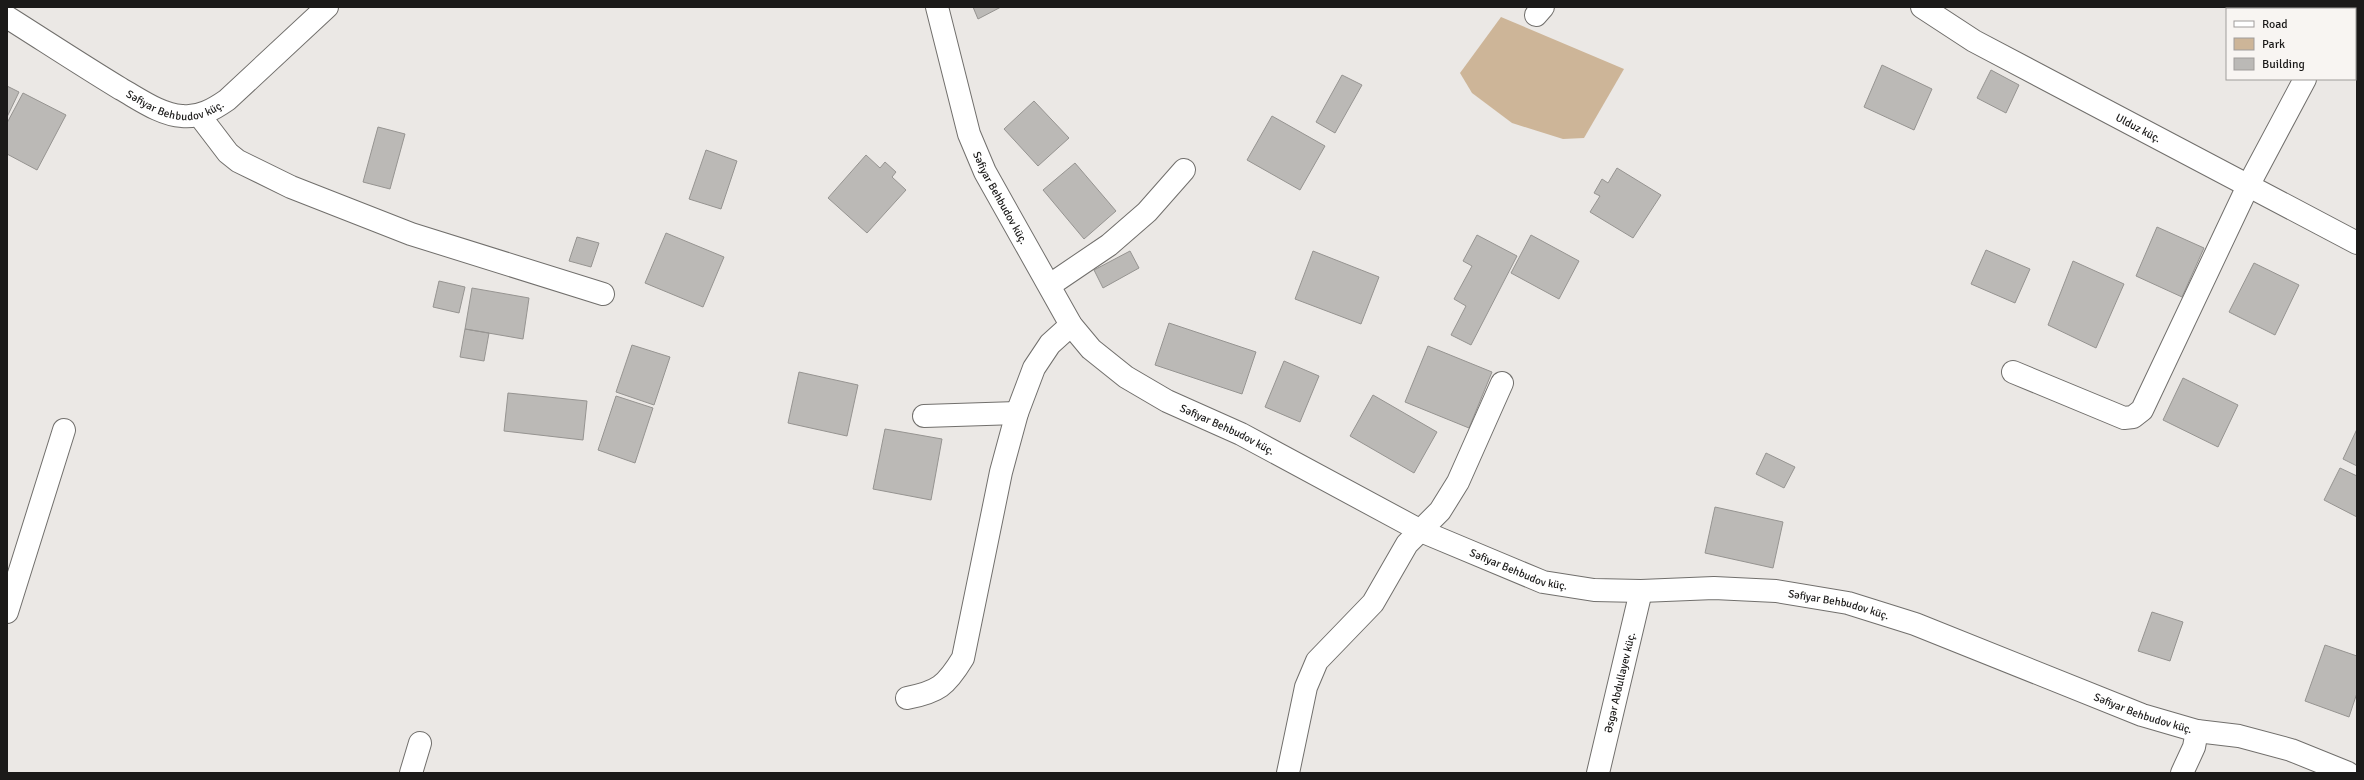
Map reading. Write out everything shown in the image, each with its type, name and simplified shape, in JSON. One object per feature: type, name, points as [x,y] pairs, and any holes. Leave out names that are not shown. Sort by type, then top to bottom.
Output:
[{"type":"street","name":"Səfiyar Behbudov küç.","points":[[7,17],[135,97],[173,114],[183,116],[199,115],[214,109],[228,100],[327,7]]},
{"type":"street","name":"Səfiyar Behbudov küç.","points":[[938,7],[969,134],[985,172],[1050,285],[1071,325],[1091,349],[1126,377],[1167,401],[1241,434],[1421,531],[1543,582],[1594,590],[1641,591],[1714,588],[1776,591],[1848,603],[1937,632],[2142,715],[2196,731],[2239,736],[2291,750],[2348,773]]},
{"type":"street","name":"Ulduz küç.","points":[[1922,7],[1974,41],[2357,243]]},
{"type":"street","points":[[2012,372],[2124,418],[2133,417],[2142,410],[2248,186],[2304,80]]},
{"type":"street","points":[[199,115],[228,153],[238,161],[292,187],[411,234],[603,294]]},
{"type":"street","points":[[1050,285],[1109,245],[1141,217],[1184,170]]},
{"type":"street","points":[[907,698],[931,693],[952,676],[963,658],[1001,472],[1017,413],[1034,368],[1050,344],[1071,325]]},
{"type":"street","points":[[1288,773],[1306,687],[1316,661],[1374,603],[1407,544],[1440,511],[1458,482],[1502,383]]},
{"type":"street","points":[[924,416],[1017,413]]},
{"type":"street","points":[[7,612],[64,430]]},
{"type":"street","name":"Əsgər Abdullayev küç.","points":[[1598,773],[1641,591]]},
{"type":"street","points":[[2182,773],[2194,746],[2196,731]]},
{"type":"street","points":[[411,773],[420,743]]},
{"type":"green space","points":[[1501,17],[1624,69],[1584,138],[1563,139],[1512,123],[1472,93],[1460,73]]},
{"type":"building","points":[[973,7],[1001,7],[978,19]]},
{"type":"building","points":[[1882,65],[1932,89],[1914,130],[1864,107]]},
{"type":"building","points":[[1991,70],[2019,85],[2006,113],[1977,98]]},
{"type":"building","points":[[1342,75],[1362,85],[1335,133],[1316,122]]},
{"type":"building","points":[[7,86],[19,92],[7,117]]},
{"type":"building","points":[[23,93],[66,115],[37,170],[7,154],[7,123]]},
{"type":"building","points":[[1034,101],[1069,138],[1038,166],[1004,129]]},
{"type":"building","points":[[1272,116],[1325,146],[1300,190],[1247,160]]},
{"type":"building","points":[[378,127],[405,134],[390,189],[363,182]]},
{"type":"building","points":[[706,150],[737,161],[721,209],[689,199]]},
{"type":"building","points":[[866,155],[880,168],[885,162],[896,172],[892,177],[906,190],[867,233],[828,198]]},
{"type":"building","points":[[1075,163],[1116,211],[1084,239],[1043,190]]},
{"type":"building","points":[[1617,168],[1661,195],[1633,238],[1590,212],[1600,196],[1594,193],[1602,179],[1608,183]]},
{"type":"building","points":[[2157,227],[2204,248],[2182,297],[2136,276]]},
{"type":"building","points":[[666,233],[724,257],[703,307],[645,283]]},
{"type":"building","points":[[1477,235],[1517,256],[1471,345],[1451,335],[1466,306],[1454,299],[1472,266],[1463,261]]},
{"type":"building","points":[[1531,235],[1579,261],[1559,299],[1511,273]]},
{"type":"building","points":[[577,237],[599,243],[591,267],[569,261]]},
{"type":"building","points":[[1986,250],[2030,269],[2015,303],[1971,284]]},
{"type":"building","points":[[1130,251],[1139,268],[1103,288],[1094,270]]},
{"type":"building","points":[[1313,251],[1379,277],[1361,324],[1295,299]]},
{"type":"building","points":[[2073,261],[2124,284],[2096,348],[2048,325]]},
{"type":"building","points":[[2254,263],[2299,285],[2275,335],[2229,312]]},
{"type":"building","points":[[439,281],[465,287],[459,313],[433,307]]},
{"type":"building","points":[[472,288],[529,298],[523,339],[465,329]]},
{"type":"building","points":[[1169,323],[1256,352],[1242,394],[1155,365]]},
{"type":"building","points":[[465,329],[489,333],[484,361],[460,357]]},
{"type":"building","points":[[632,345],[670,357],[654,405],[616,392]]},
{"type":"building","points":[[1428,346],[1492,372],[1469,428],[1405,402]]},
{"type":"building","points":[[1284,361],[1319,376],[1300,422],[1265,407]]},
{"type":"building","points":[[799,372],[858,385],[847,436],[788,423]]},
{"type":"building","points":[[2183,378],[2238,405],[2218,447],[2163,420]]},
{"type":"building","points":[[508,393],[587,401],[583,440],[504,431]]},
{"type":"building","points":[[1373,395],[1437,432],[1414,473],[1350,436]]},
{"type":"building","points":[[616,396],[653,408],[635,463],[598,450]]},
{"type":"building","points":[[885,429],[942,439],[931,500],[873,489]]},
{"type":"building","points":[[2357,429],[2357,466],[2343,459]]},
{"type":"building","points":[[1766,453],[1795,467],[1784,488],[1756,474]]},
{"type":"building","points":[[2340,468],[2357,476],[2357,517],[2324,500]]},
{"type":"building","points":[[1715,507],[1783,522],[1773,568],[1705,553]]},
{"type":"building","points":[[2152,612],[2183,622],[2170,661],[2138,651]]},
{"type":"building","points":[[2325,645],[2357,656],[2357,693],[2349,717],[2305,701]]}]
